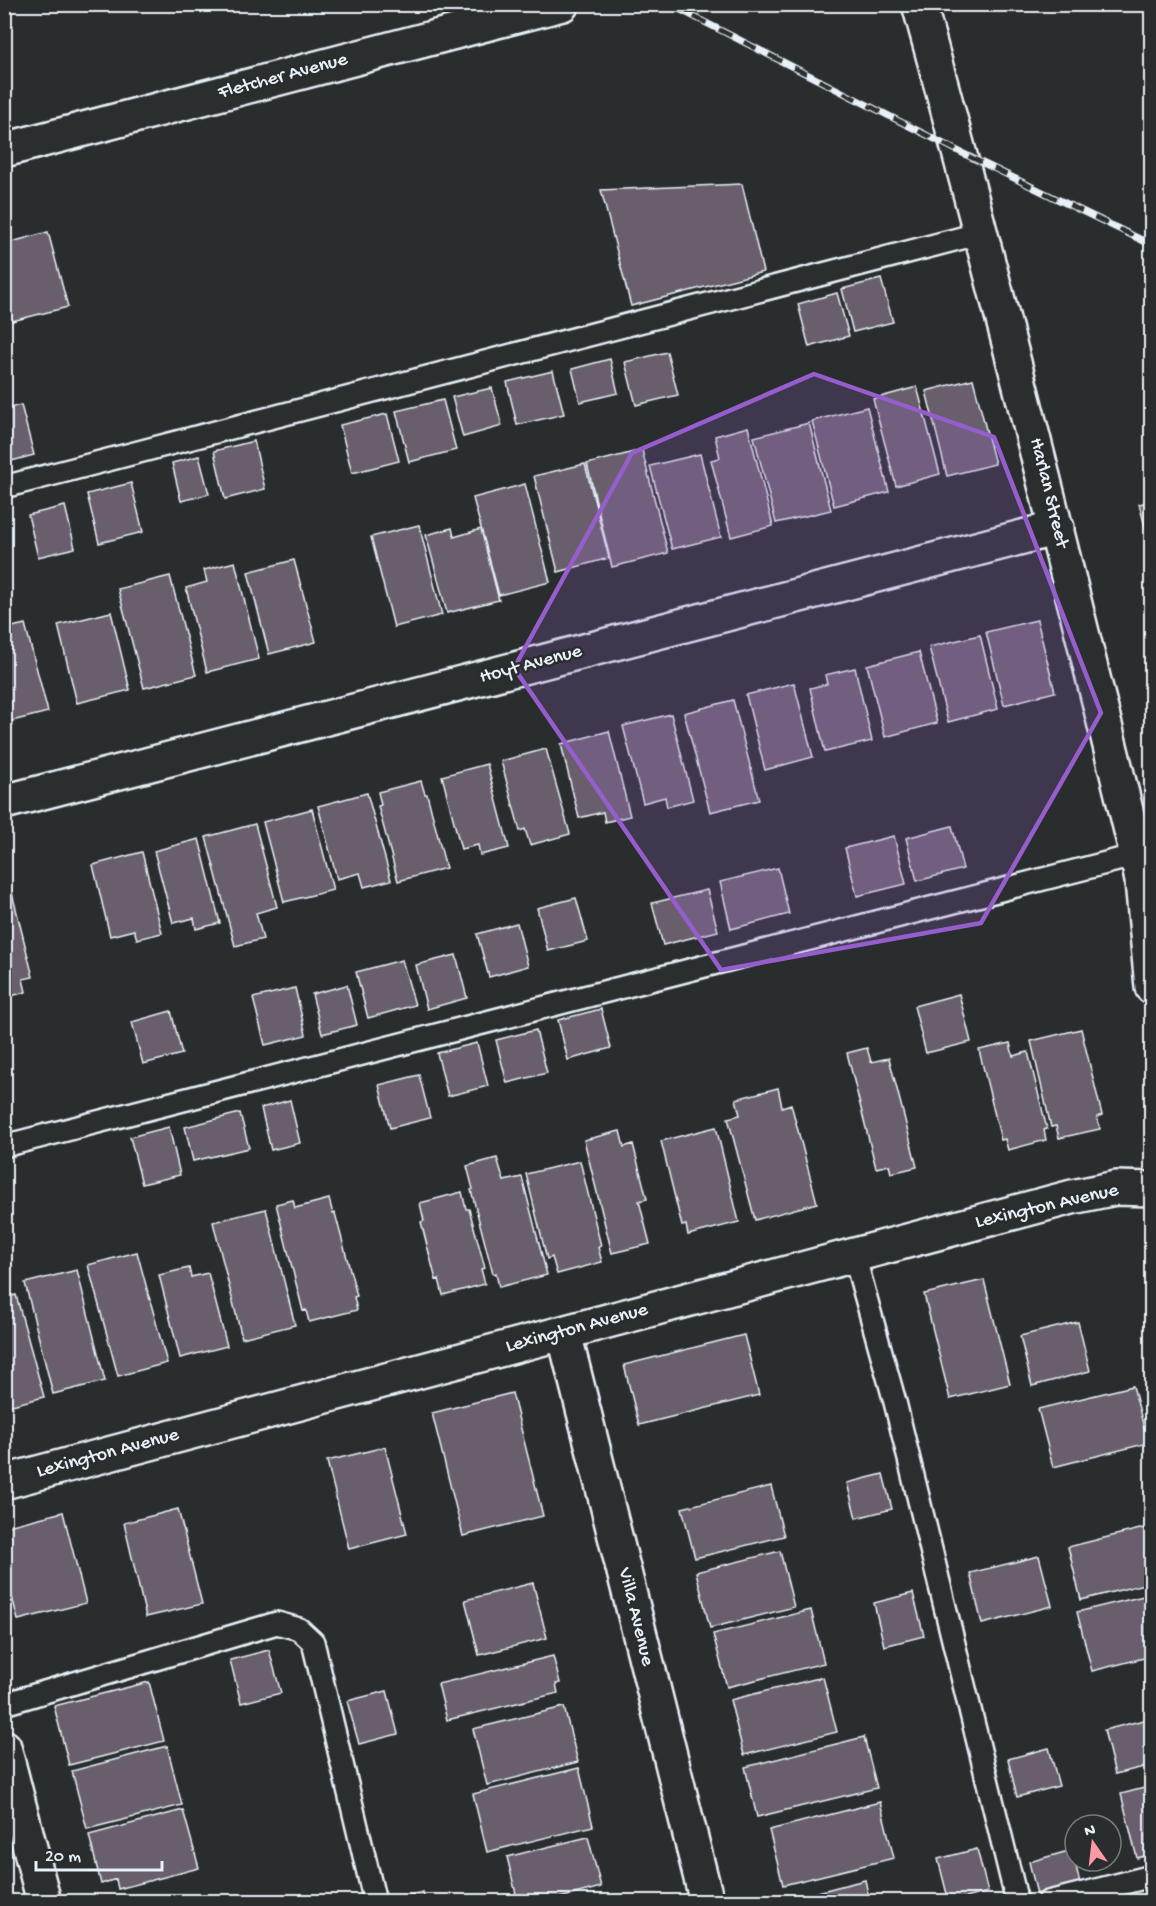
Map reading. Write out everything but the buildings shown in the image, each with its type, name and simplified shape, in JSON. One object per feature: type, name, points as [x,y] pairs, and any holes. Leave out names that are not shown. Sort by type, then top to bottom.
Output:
[{"type":"street","name":"Fletcher Avenue","points":[[4,150],[562,4]]},
{"type":"street","name":"Harlan Street","points":[[919,4],[1057,528],[1137,855],[1142,881],[1152,987]]},
{"type":"street","name":"Hoyt Avenue","points":[[4,802],[1057,528]]},
{"type":"street","name":"Lexington Avenue","points":[[4,1482],[1072,1197],[1116,1188],[1152,1189]]},
{"type":"street","name":"Villa Avenue","points":[[564,1333],[707,1902]]},
{"type":"street","points":[[4,1747],[45,1902]]},
{"type":"lane","points":[[4,487],[981,233]]},
{"type":"lane","points":[[4,1146],[1137,855]]},
{"type":"lane","points":[[854,1255],[895,1402],[1017,1902]]},
{"type":"lane","points":[[4,1704],[277,1623],[299,1629],[313,1642],[375,1902]]},
{"type":"lane","points":[[1048,1902],[1152,1876]]},
{"type":"highlighted area","points":[[814,374],[994,437],[1101,713],[981,923],[721,970],[514,668],[632,453]]},
{"type":"railway","points":[[669,4],[960,152],[1152,245]]}]
